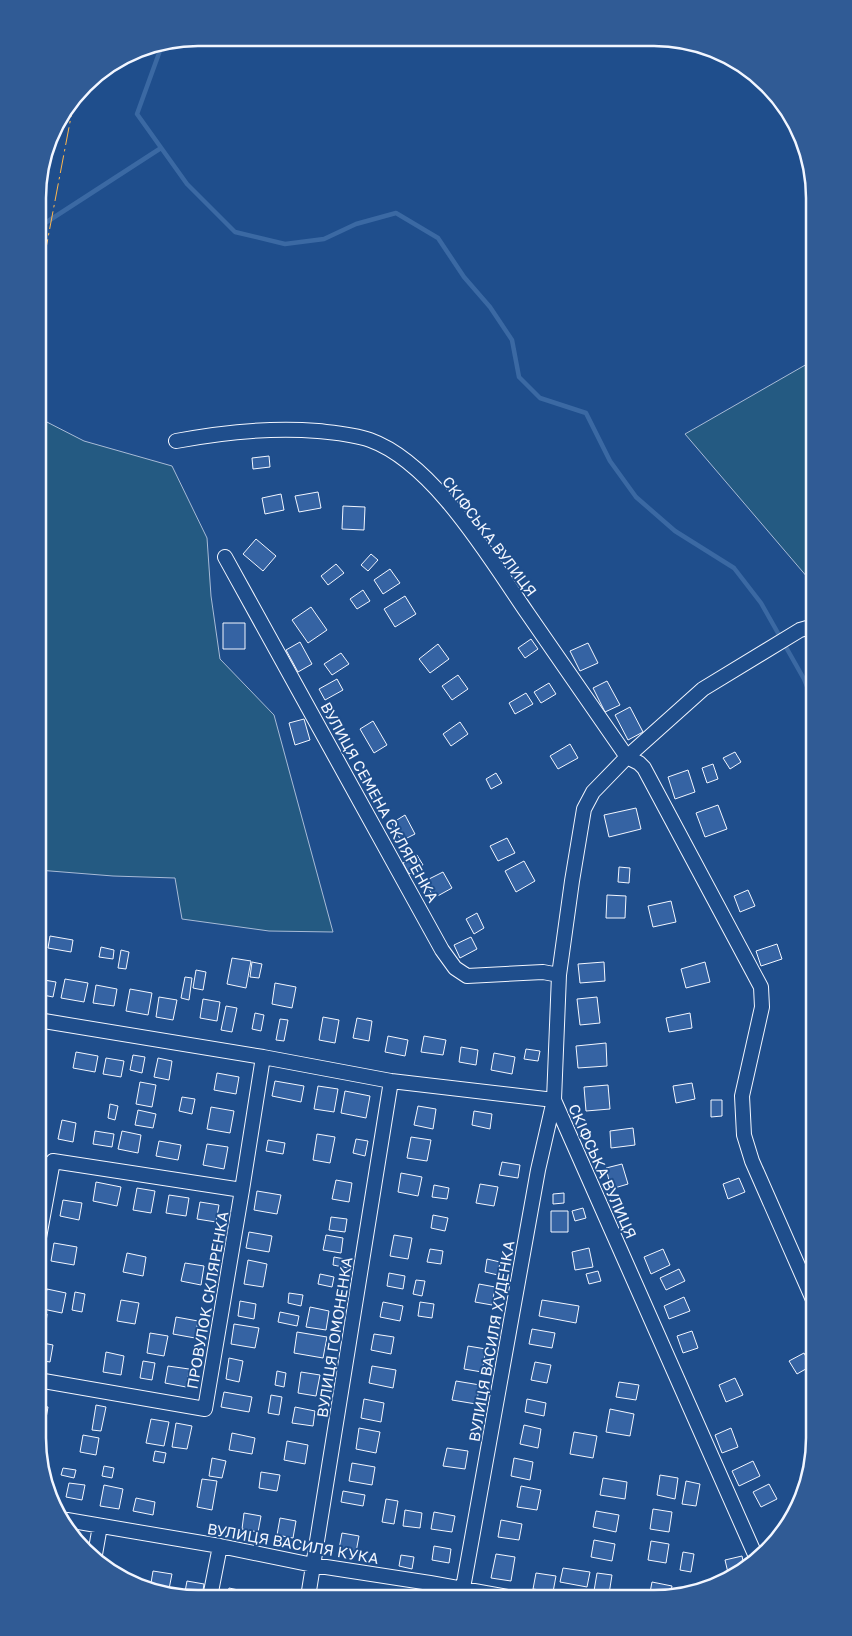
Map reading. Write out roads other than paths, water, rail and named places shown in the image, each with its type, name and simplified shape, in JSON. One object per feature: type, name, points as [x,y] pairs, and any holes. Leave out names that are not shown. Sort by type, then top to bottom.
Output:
[{"type":"street","name":"СКІФСЬКА ВУЛИЦЯ","points":[[176,441],[225,432],[290,429],[346,433],[372,440],[398,454],[414,466],[436,488],[474,536],[627,757],[644,768],[761,987],[762,1007],[742,1096],[744,1135],[752,1161],[805,1282]]},
{"type":"street","name":"ВУЛИЦЯ СЕМЕНА СКЛЯРЕНКА","points":[[226,557],[437,942],[455,968],[467,976],[543,972],[559,975]]},
{"type":"street","name":"СКІФСЬКА ВУЛИЦЯ","points":[[754,1551],[554,1100],[559,975],[584,809],[593,792],[627,757],[703,689],[806,628]]},
{"type":"street","points":[[46,1021],[391,1081],[554,1100]]},
{"type":"street","name":"ПРОВУЛОК СКЛЯРЕНКА","points":[[46,1381],[205,1409],[263,1058]]},
{"type":"street","name":"ВУЛИЦЯ ГОМОНЕНКА","points":[[309,1590],[391,1081]]},
{"type":"street","name":"ВУЛИЦЯ ВАСИЛЯ ХУДЕНКА","points":[[462,1588],[538,1170],[554,1100]]},
{"type":"street","points":[[46,1199],[53,1161],[242,1190]]},
{"type":"street","name":"ВУЛИЦЯ ВАСИЛЯ КУКА","points":[[71,1521],[220,1546],[314,1565],[472,1590]]},
{"type":"street","points":[[96,1550],[100,1526]]},
{"type":"street","points":[[211,1590],[220,1546]]},
{"type":"waterway","points":[[160,51],[137,114],[187,184],[235,232],[285,244],[324,239],[356,224],[396,213],[438,238],[464,277],[490,307],[512,340],[519,377],[540,398],[586,413],[610,461],[636,497],[675,531],[734,568],[761,603],[806,683]]},
{"type":"waterway","points":[[46,222],[161,148]]}]
